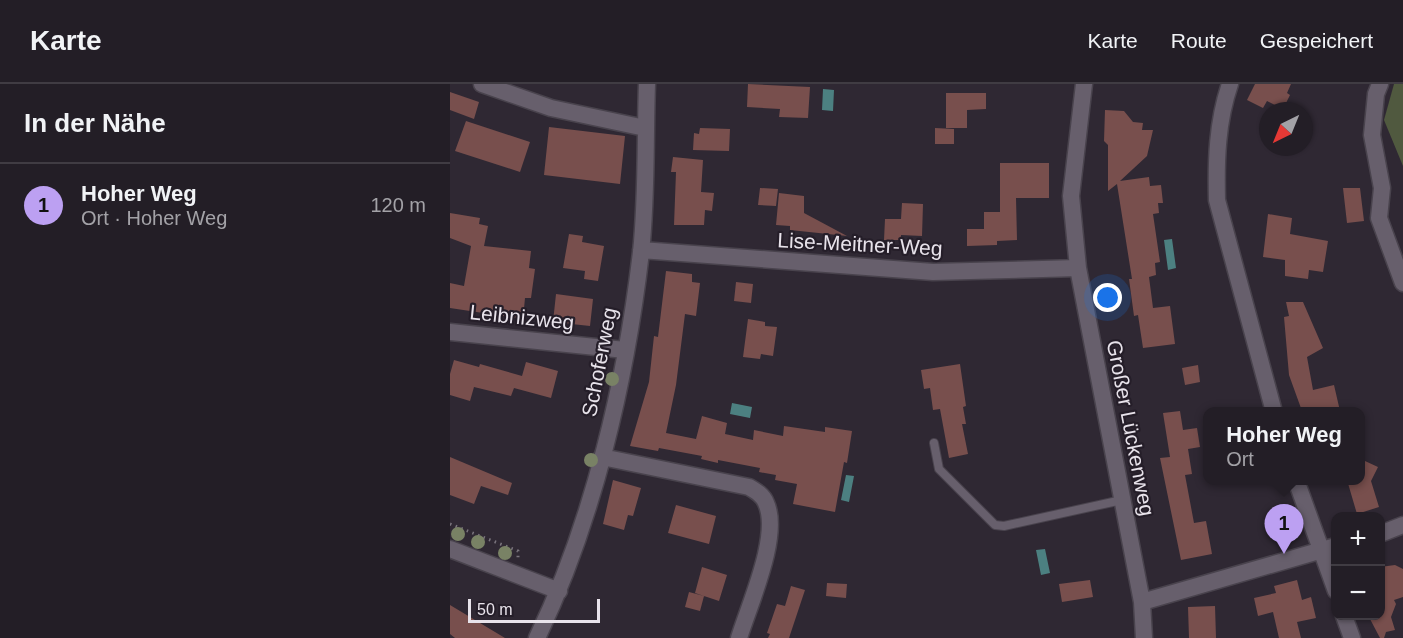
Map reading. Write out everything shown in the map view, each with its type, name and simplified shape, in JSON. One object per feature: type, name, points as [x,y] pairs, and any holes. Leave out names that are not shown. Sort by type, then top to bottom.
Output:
[{"type":"street","points":[[482,84],[551,108],[645,128]]},
{"type":"street","name":"Schoferweg","points":[[537,638],[559,591],[602,457],[625,350],[641,250],[648,84]]},
{"type":"street","name":"Großer Lückenweg","points":[[1084,84],[1071,196],[1078,268],[1142,602],[1144,638]]},
{"type":"street","points":[[1230,84],[1221,112],[1216,164],[1217,200],[1273,407]]},
{"type":"street","points":[[1380,84],[1376,93],[1372,135],[1382,188],[1379,218],[1403,284]]},
{"type":"street","name":"Lise-Meitner-Weg","points":[[641,250],[933,272],[1078,268]]},
{"type":"street","name":"Leibnizweg","points":[[450,332],[625,350]]},
{"type":"street","points":[[602,457],[749,487],[759,493],[766,502],[770,521],[769,540],[739,638]]},
{"type":"street","points":[[1298,485],[1328,548],[1331,566]]},
{"type":"street","points":[[1385,532],[1403,525]]},
{"type":"street","points":[[1142,602],[1328,548]]},
{"type":"street","points":[[450,549],[504,567],[559,591]]},
{"type":"street","points":[[1346,620],[1352,638]]},
{"type":"lane","points":[[934,443],[939,469],[995,525],[1004,526],[1122,500]]},
{"type":"path","points":[[450,524],[518,551],[520,555],[504,567]]},
{"type":"shaded area","points":[[1394,84],[1403,84],[1403,166],[1384,120]]},
{"type":"shaded area","points":[[823,89],[834,90],[833,111],[822,110]]},
{"type":"shaded area","points":[[1172,239],[1176,268],[1168,270],[1164,240]]},
{"type":"shaded area","points":[[732,403],[752,407],[750,418],[730,414]]},
{"type":"shaded area","points":[[846,475],[854,476],[849,502],[841,500]]},
{"type":"shaded area","points":[[1045,549],[1050,573],[1041,575],[1036,550]]},
{"type":"building","points":[[748,84],[810,87],[808,118],[779,117],[780,109],[747,107]]},
{"type":"building","points":[[1255,84],[1291,84],[1286,102],[1259,102],[1259,106],[1247,100]]},
{"type":"building","points":[[450,92],[479,102],[474,119],[450,110]]},
{"type":"building","points":[[946,93],[986,93],[986,109],[967,110],[967,128],[946,128]]},
{"type":"building","points":[[1105,110],[1124,111],[1133,122],[1143,123],[1142,130],[1153,130],[1147,156],[1120,181],[1149,177],[1150,186],[1161,185],[1163,203],[1158,203],[1159,213],[1153,214],[1160,262],[1155,263],[1156,275],[1149,277],[1153,308],[1170,306],[1175,344],[1143,348],[1138,315],[1134,316],[1129,279],[1132,279],[1117,184],[1108,191],[1108,145],[1104,141]]},
{"type":"building","points":[[466,121],[530,142],[520,172],[455,151]]},
{"type":"building","points":[[549,127],[625,136],[620,184],[544,175]]},
{"type":"building","points":[[700,128],[730,129],[729,151],[693,150],[694,133],[699,134]]},
{"type":"building","points":[[935,128],[954,129],[954,144],[935,144]]},
{"type":"building","points":[[673,157],[703,160],[701,192],[714,193],[712,211],[705,210],[704,225],[674,225],[676,172],[671,172]]},
{"type":"building","points":[[1000,163],[1049,163],[1049,198],[1016,198],[1017,240],[997,241],[997,245],[967,246],[967,229],[984,229],[984,212],[1000,212]]},
{"type":"building","points":[[760,188],[778,189],[776,206],[758,205]]},
{"type":"building","points":[[1343,188],[1360,188],[1364,221],[1347,223]]},
{"type":"building","points":[[779,193],[804,196],[804,213],[847,236],[790,230],[790,226],[776,225]]},
{"type":"building","points":[[902,203],[923,204],[922,236],[901,235],[901,240],[884,240],[885,219],[901,219]]},
{"type":"building","points":[[450,213],[480,218],[479,224],[488,226],[484,246],[531,251],[529,268],[535,269],[531,298],[525,298],[523,319],[450,308],[450,283],[464,286],[471,246],[450,238]]},
{"type":"building","points":[[1268,214],[1292,218],[1290,234],[1328,241],[1323,272],[1309,270],[1308,279],[1285,276],[1285,260],[1263,257]]},
{"type":"building","points":[[569,234],[583,236],[582,242],[604,246],[598,281],[584,279],[585,271],[563,268]]},
{"type":"building","points":[[666,271],[692,274],[692,282],[700,283],[696,316],[685,314],[676,385],[666,433],[696,439],[702,416],[727,423],[725,434],[753,440],[754,430],[783,436],[784,426],[825,432],[825,427],[852,431],[835,512],[793,504],[797,484],[775,480],[776,475],[759,472],[760,468],[718,460],[718,463],[701,459],[702,456],[659,448],[658,451],[630,446],[649,382],[654,336],[658,337]]},
{"type":"building","points":[[736,282],[753,284],[751,303],[734,301]]},
{"type":"building","points":[[556,294],[593,299],[590,326],[553,322]]},
{"type":"building","points":[[1286,302],[1303,302],[1323,348],[1307,357],[1313,390],[1334,385],[1339,407],[1301,407],[1289,375],[1284,317],[1289,316]]},
{"type":"building","points":[[748,319],[765,322],[765,326],[777,327],[773,356],[761,354],[760,359],[743,357]]},
{"type":"building","points":[[454,360],[479,367],[480,364],[522,376],[526,362],[558,371],[551,398],[514,388],[511,396],[474,387],[470,401],[450,395],[450,374]]},
{"type":"building","points":[[960,364],[966,406],[963,407],[966,424],[962,424],[968,454],[949,458],[940,409],[933,410],[930,388],[924,389],[921,370]]},
{"type":"building","points":[[1198,365],[1200,382],[1185,385],[1182,368]]},
{"type":"building","points":[[1180,411],[1183,430],[1197,428],[1200,447],[1188,449],[1192,474],[1185,475],[1194,523],[1206,521],[1212,554],[1181,560],[1160,458],[1170,457],[1163,413]]},
{"type":"building","points":[[450,457],[512,483],[508,495],[481,486],[474,504],[450,495]]},
{"type":"building","points":[[1365,461],[1378,467],[1371,481],[1379,507],[1356,512],[1348,485],[1365,485]]},
{"type":"building","points":[[613,480],[641,488],[633,516],[628,515],[624,530],[603,524]]},
{"type":"building","points":[[676,505],[716,516],[709,544],[668,533]]},
{"type":"building","points":[[1395,565],[1403,569],[1403,597],[1394,600],[1396,604],[1391,617],[1395,630],[1386,632],[1384,638],[1380,638],[1371,620],[1385,620],[1385,566]]},
{"type":"building","points":[[702,567],[727,575],[719,601],[695,593]]},
{"type":"building","points":[[1090,580],[1093,597],[1062,602],[1059,584]]},
{"type":"building","points":[[1297,580],[1302,600],[1311,597],[1316,618],[1297,622],[1301,638],[1279,638],[1273,612],[1258,616],[1254,598],[1276,593],[1274,586]]},
{"type":"building","points":[[827,583],[847,584],[846,598],[826,596]]},
{"type":"building","points":[[791,586],[805,590],[789,638],[768,638],[770,634],[767,633],[777,604],[785,606]]},
{"type":"building","points":[[689,592],[704,596],[700,611],[685,607]]},
{"type":"building","points":[[450,605],[505,638],[455,638],[450,634]]},
{"type":"building","points":[[1215,606],[1216,638],[1189,638],[1188,607]]},
{"type":"place","name":"Hoher Weg","points":[[1284,554]]}]
